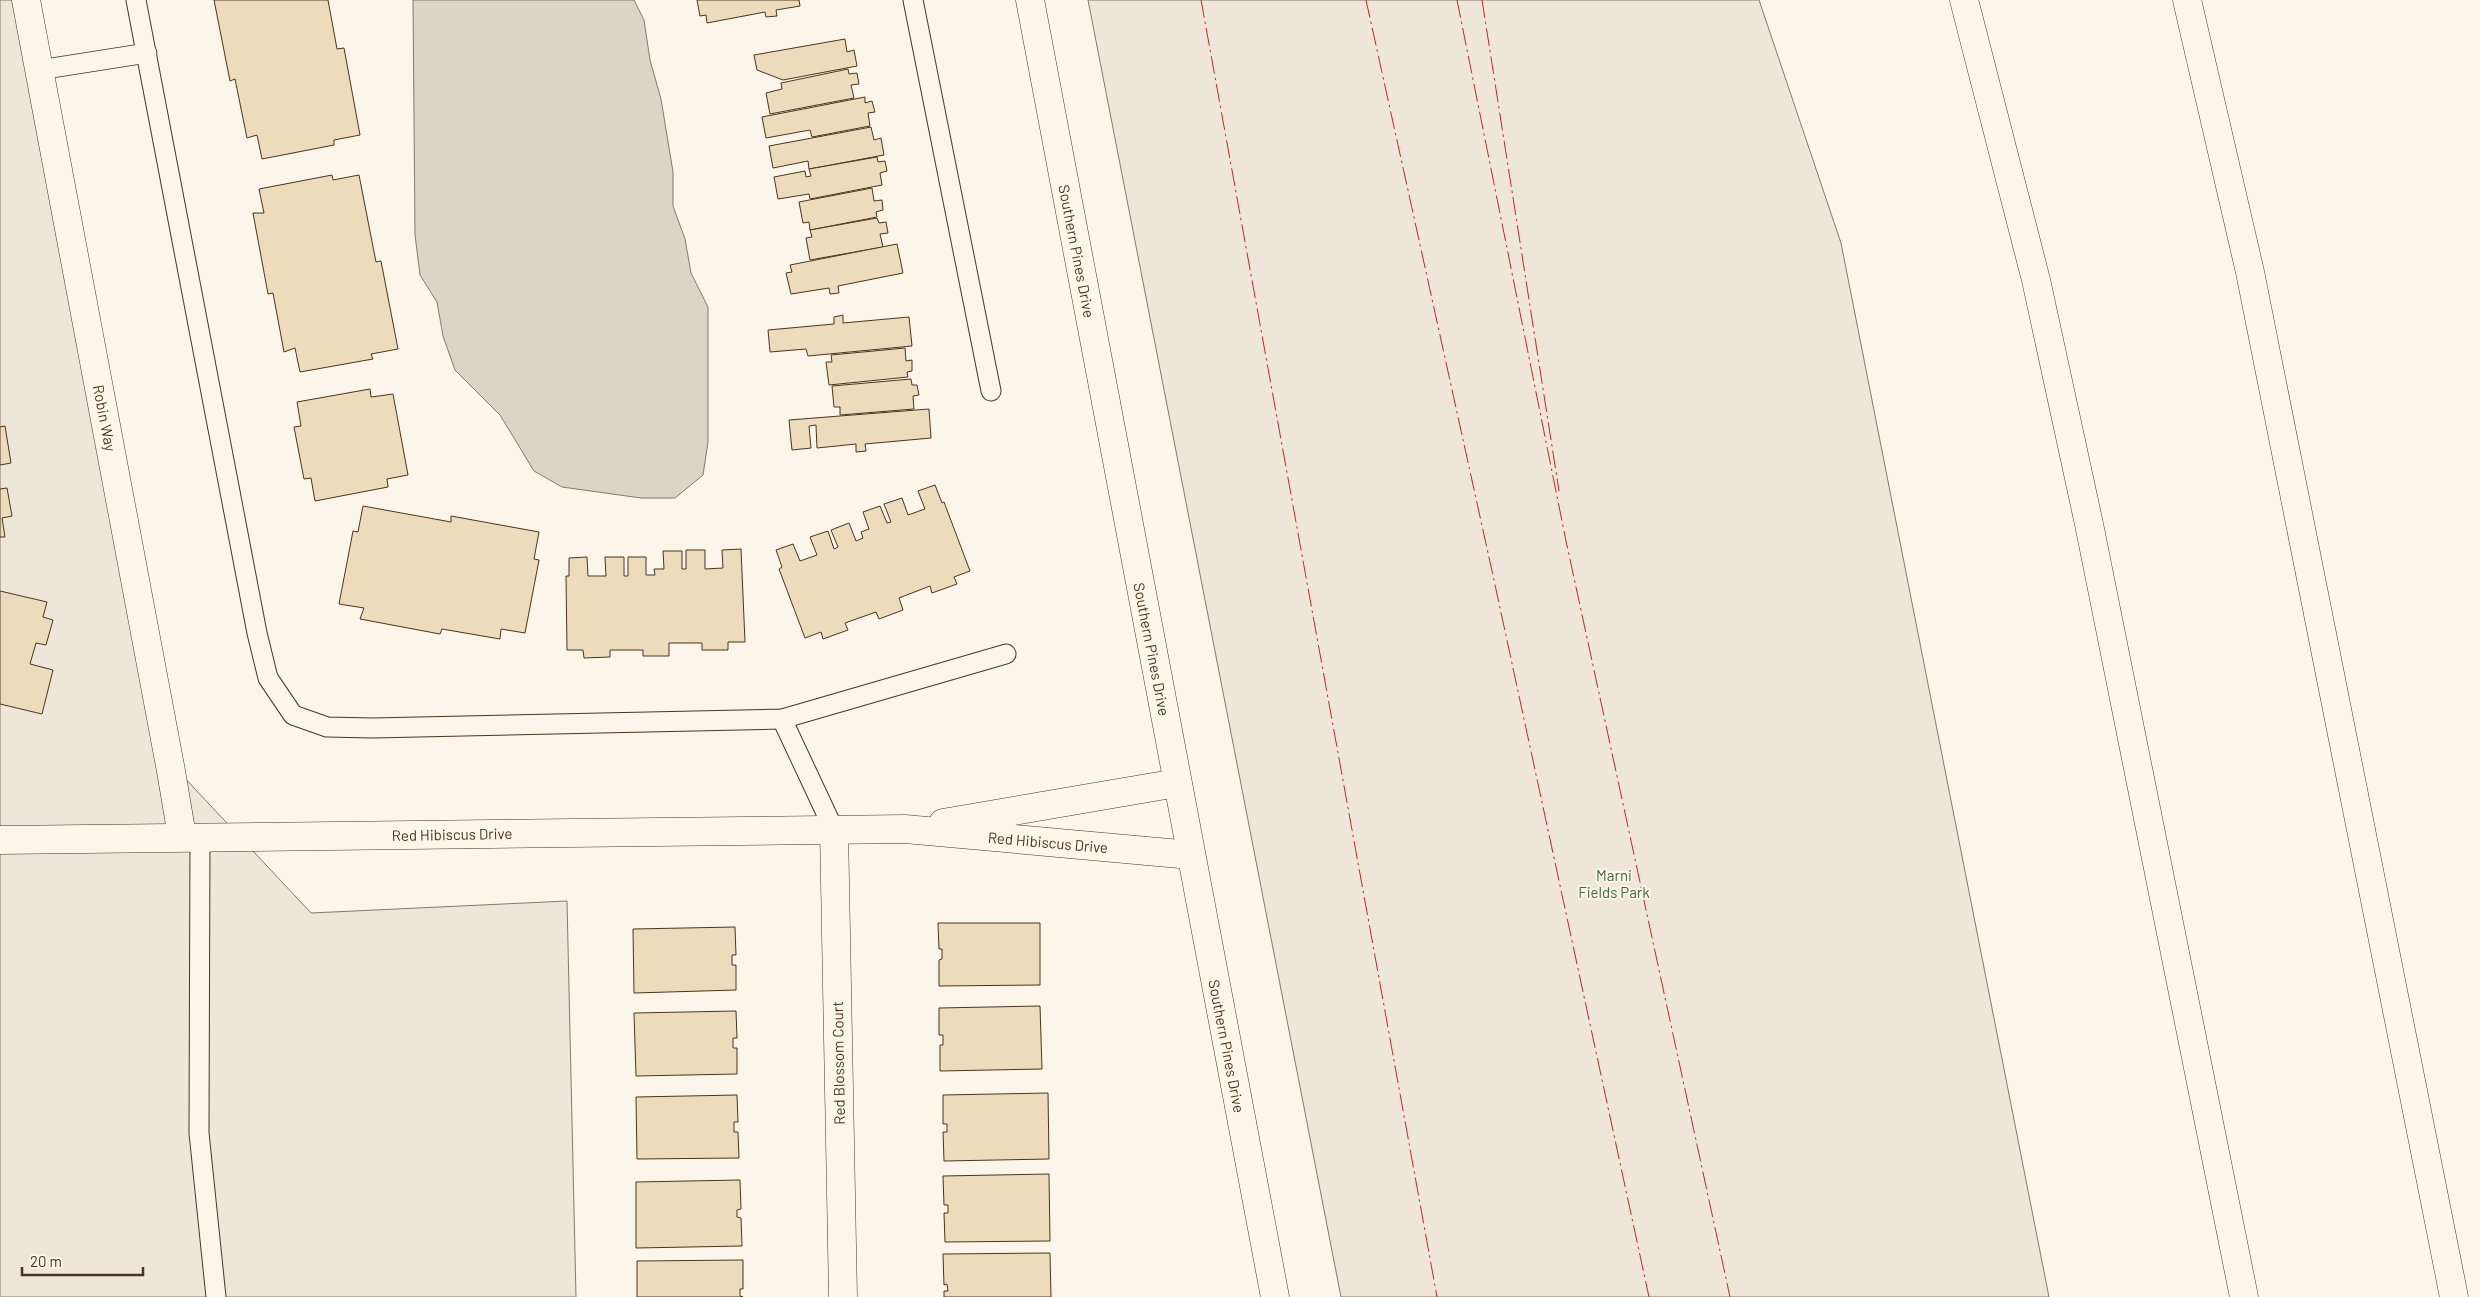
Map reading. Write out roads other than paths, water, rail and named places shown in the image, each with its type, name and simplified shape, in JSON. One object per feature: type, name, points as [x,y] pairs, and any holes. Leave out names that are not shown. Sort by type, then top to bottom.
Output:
[{"type":"main road","name":"Robin Way","points":[[26,0],[170,761],[191,836]]},
{"type":"main road","name":"Southern Pines Drive","points":[[1030,0],[1275,1297]]},
{"type":"main road","points":[[1964,0],[2036,280],[2074,456],[2244,1297]]},
{"type":"main road","points":[[2187,0],[2250,272],[2454,1297]]},
{"type":"main road","name":"Red Hibiscus Drive","points":[[905,829],[1177,783]]},
{"type":"main road","name":"Red Hibiscus Drive","points":[[0,840],[191,836],[905,829],[1191,855]]},
{"type":"main road","name":"Red Blossom Court","points":[[834,830],[843,1297]]},
{"type":"lane","points":[[136,0],[258,633],[268,678],[293,715],[326,727],[373,728],[782,719],[1006,654]]},
{"type":"lane","points":[[913,0],[991,391]]},
{"type":"lane","points":[[39,70],[147,53]]},
{"type":"lane","points":[[782,719],[834,830]]},
{"type":"lane","points":[[191,836],[199,1133],[216,1297]]},
{"type":"park label","name":"Marni Fields Park","points":[[1614,884]]}]
